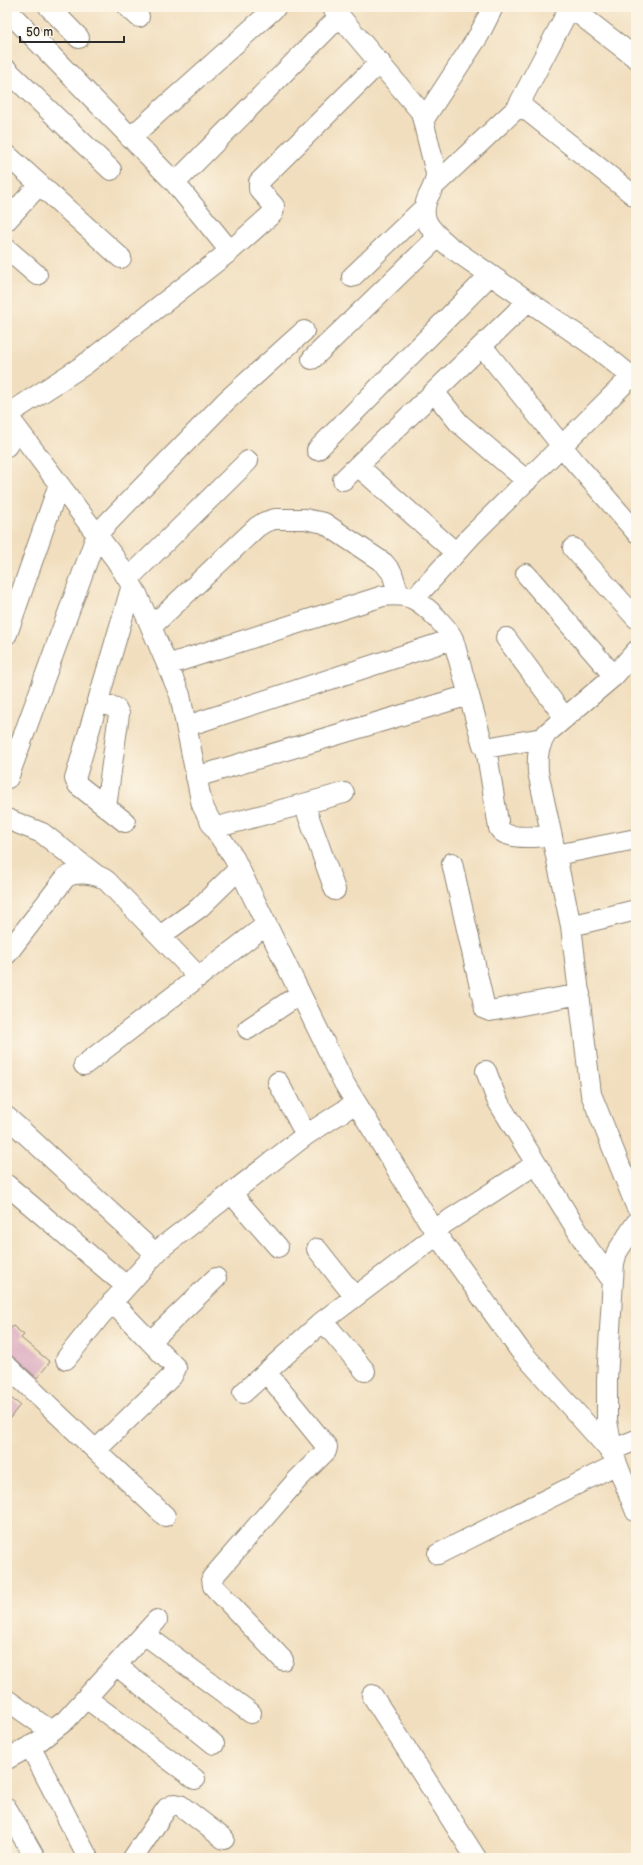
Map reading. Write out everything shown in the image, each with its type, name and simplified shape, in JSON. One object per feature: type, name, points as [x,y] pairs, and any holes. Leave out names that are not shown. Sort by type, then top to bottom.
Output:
[{"type":"street","points":[[48,7],[79,38]]},
{"type":"street","points":[[130,138],[276,7]]},
{"type":"street","points":[[433,187],[512,114],[519,104],[570,7],[636,58]]},
{"type":"street","points":[[424,119],[478,35],[490,8]]},
{"type":"street","points":[[7,10],[175,183],[230,251]]},
{"type":"street","points":[[175,183],[336,11],[417,106],[424,119],[436,173],[433,187],[424,208],[352,277]]},
{"type":"street","points":[[9,417],[84,365],[230,251],[273,213],[274,206],[259,189],[258,186],[261,180],[380,62]]},
{"type":"street","points":[[7,70],[111,170]]},
{"type":"street","points":[[519,104],[636,197]]},
{"type":"street","points":[[7,155],[121,258]]},
{"type":"street","points":[[7,220],[39,185]]},
{"type":"street","points":[[406,597],[456,553],[527,481],[634,378],[595,346],[450,247],[438,237],[425,220],[424,208]]},
{"type":"street","points":[[312,359],[438,237]]},
{"type":"street","points":[[7,248],[37,275]]},
{"type":"street","points":[[317,450],[490,275]]},
{"type":"street","points":[[343,480],[528,301]]},
{"type":"street","points":[[8,778],[97,534],[226,401],[304,331]]},
{"type":"street","points":[[482,346],[563,447],[636,532]]},
{"type":"street","points":[[434,392],[459,423],[527,481]]},
{"type":"street","points":[[7,446],[9,417]]},
{"type":"street","points":[[9,417],[97,534],[130,582],[180,695],[202,805],[214,828],[232,854],[300,994],[338,1070],[356,1102],[436,1233],[519,1349],[614,1456]]},
{"type":"street","points":[[125,822],[78,785],[75,779],[130,582],[248,461]]},
{"type":"street","points":[[358,466],[456,553]]},
{"type":"street","points":[[7,634],[59,484]]},
{"type":"street","points":[[151,627],[257,527],[265,522],[275,519],[305,519],[324,523],[384,563],[392,573],[406,597]]},
{"type":"street","points":[[573,548],[636,618]]},
{"type":"street","points":[[526,574],[614,676]]},
{"type":"street","points":[[167,665],[384,596],[406,597],[421,602],[449,631],[453,639],[483,745],[486,748],[498,828],[500,831],[508,836],[554,846],[636,839]]},
{"type":"street","points":[[506,638],[565,718]]},
{"type":"street","points":[[187,726],[453,639]]},
{"type":"street","points":[[636,651],[614,676],[547,733],[543,738],[537,754],[538,772],[571,926],[591,1094],[636,1206]]},
{"type":"street","points":[[196,777],[469,695]]},
{"type":"street","points":[[97,700],[116,708],[119,714],[106,807]]},
{"type":"street","points":[[486,748],[543,738]]},
{"type":"street","points":[[214,828],[344,793]]},
{"type":"street","points":[[304,804],[335,890]]},
{"type":"street","points":[[7,819],[42,833],[96,875],[107,881],[199,976]]},
{"type":"street","points":[[452,863],[485,1009],[490,1011],[580,994]]},
{"type":"street","points":[[160,936],[199,908],[239,869]]},
{"type":"street","points":[[7,954],[66,878],[79,874],[96,875]]},
{"type":"street","points":[[571,926],[636,910]]},
{"type":"street","points":[[84,1065],[266,925]]},
{"type":"street","points":[[248,1029],[300,994]]},
{"type":"street","points":[[486,1070],[497,1100],[588,1248],[612,1280]]},
{"type":"street","points":[[278,1082],[306,1135]]},
{"type":"street","points":[[66,1359],[112,1302],[156,1254],[231,1192],[306,1135],[356,1102]]},
{"type":"street","points":[[7,1117],[156,1254]]},
{"type":"street","points":[[243,1393],[323,1320],[355,1297],[436,1233],[536,1164]]},
{"type":"street","points":[[7,1185],[126,1286]]},
{"type":"street","points":[[231,1192],[278,1247]]},
{"type":"street","points":[[636,1223],[617,1252],[612,1280],[607,1402],[607,1421],[614,1456],[636,1512]]},
{"type":"street","points":[[318,1249],[355,1297]]},
{"type":"street","points":[[151,1341],[216,1278]]},
{"type":"street","points":[[96,1450],[176,1373],[174,1364],[112,1302]]},
{"type":"street","points":[[323,1320],[365,1371]]},
{"type":"street","points":[[7,1366],[165,1516]]},
{"type":"street","points":[[266,1372],[327,1447],[326,1452],[297,1480],[212,1578],[212,1582],[213,1586],[283,1660]]},
{"type":"street","points":[[438,1554],[614,1456],[636,1440]]},
{"type":"street","points":[[7,1759],[30,1746],[66,1720],[157,1620]]},
{"type":"street","points":[[144,1634],[251,1713]]},
{"type":"street","points":[[116,1665],[214,1744]]},
{"type":"street","points":[[372,1695],[476,1858]]},
{"type":"street","points":[[86,1698],[195,1779]]},
{"type":"street","points":[[7,1700],[51,1731]]},
{"type":"street","points":[[30,1746],[88,1858]]},
{"type":"street","points":[[133,1858],[167,1808],[175,1804],[180,1805],[224,1839]]},
{"type":"street","points":[[7,1809],[35,1858]]},
{"type":"building","points":[[13,1326],[24,1335],[21,1338],[50,1362],[37,1378],[7,1352],[7,1333]]},
{"type":"building","points":[[7,1395],[20,1405],[7,1422]]}]
